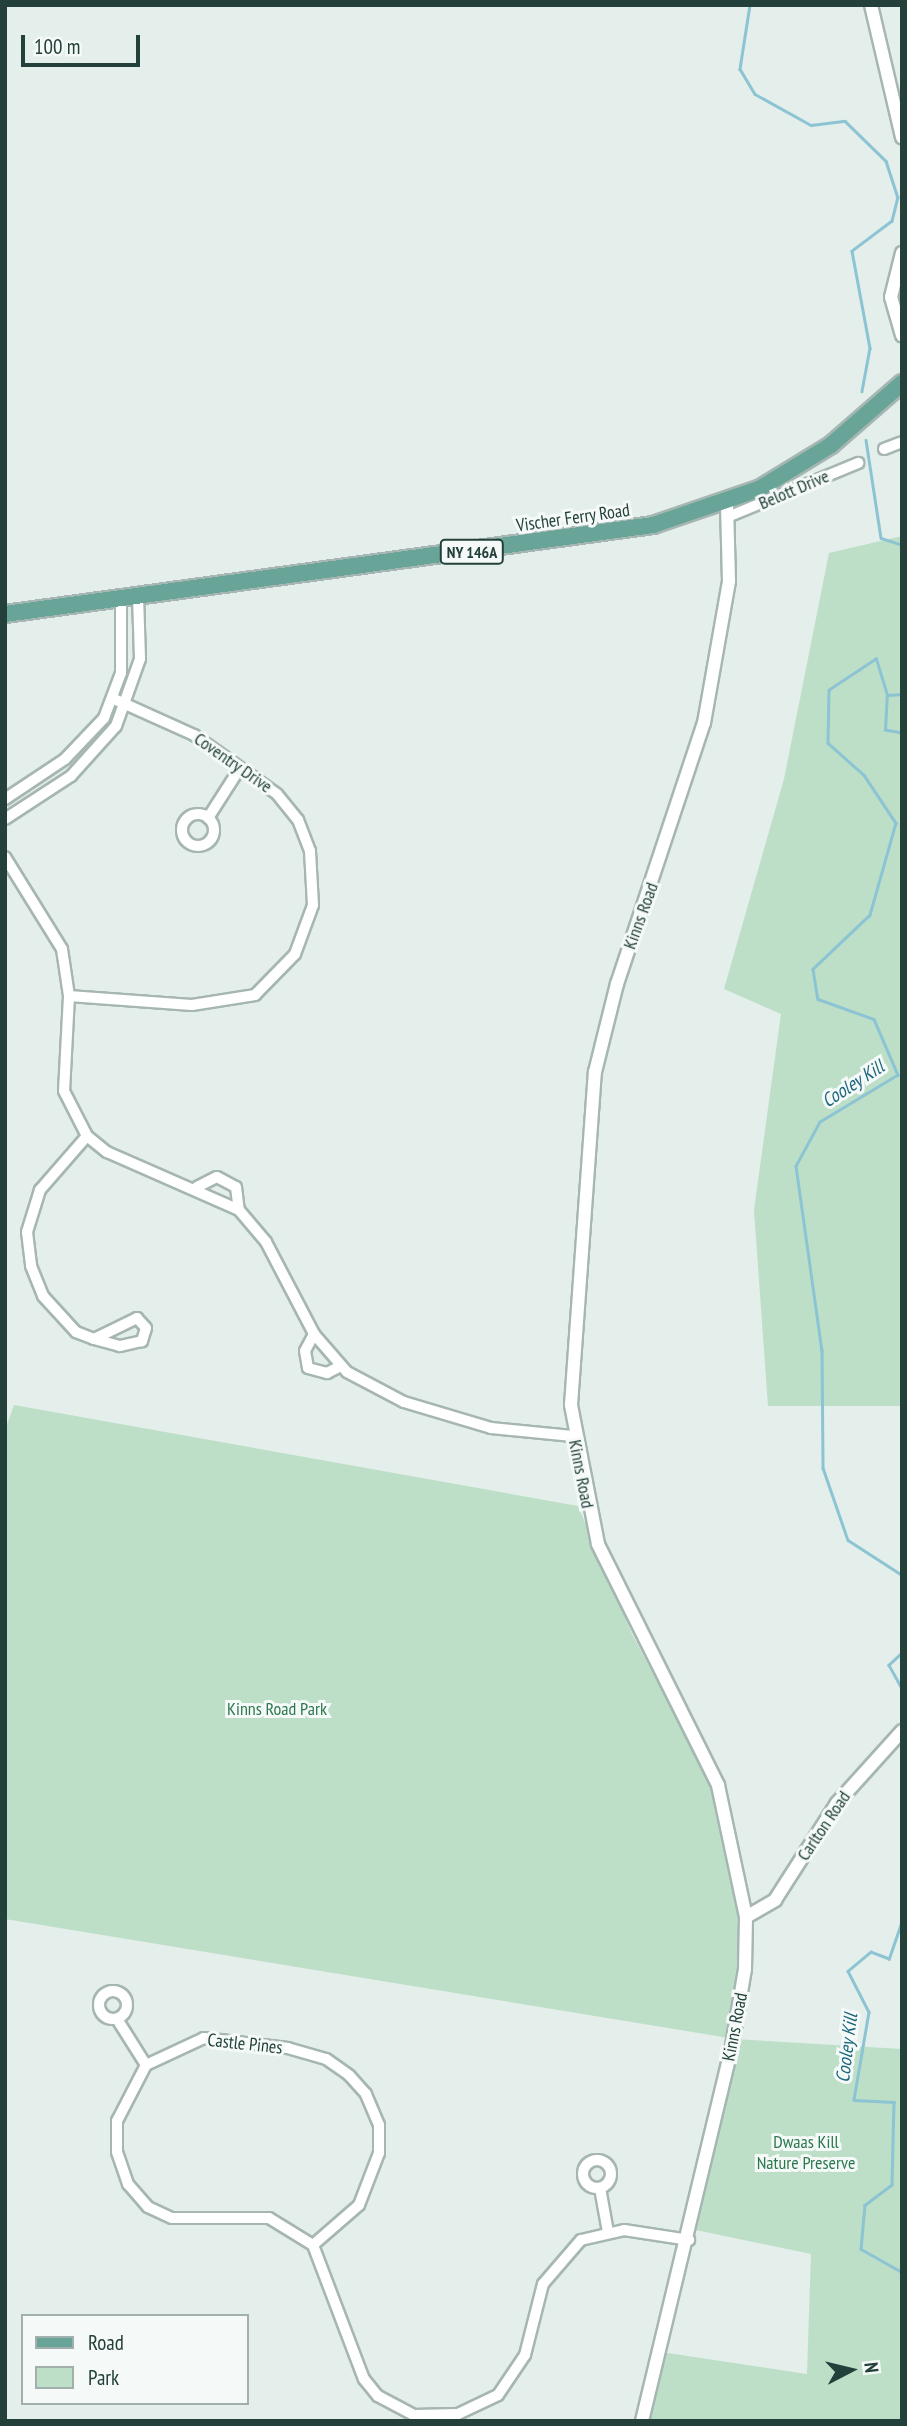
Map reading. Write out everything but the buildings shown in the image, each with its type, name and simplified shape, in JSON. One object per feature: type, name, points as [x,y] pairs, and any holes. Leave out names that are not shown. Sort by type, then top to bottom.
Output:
[{"type":"main road","name":"Vischer Ferry Road","points":[[5,614],[610,533],[729,509],[831,445],[901,385]]},
{"type":"street","points":[[871,5],[902,136]]},
{"type":"street","points":[[902,253],[891,297],[902,335]]},
{"type":"street","points":[[884,449],[902,442]]},
{"type":"street","name":"Belott Drive","points":[[729,509],[858,463]]},
{"type":"street","name":"Kinns Road","points":[[642,2421],[689,2240],[740,2006],[746,1917],[718,1786],[610,1573],[573,1436],[595,1072],[617,984],[698,747],[729,581],[729,509]]},
{"type":"street","points":[[5,820],[97,752],[126,704],[140,659],[138,596]]},
{"type":"street","points":[[5,799],[84,744],[114,699],[125,648],[121,598]]},
{"type":"street","name":"Coventry Drive","points":[[69,996],[192,1005],[240,1000],[271,982],[289,962],[313,905],[310,851],[289,808],[194,735],[114,699]]},
{"type":"street","points":[[208,818],[240,768]]},
{"type":"street","points":[[5,857],[62,949],[69,996],[64,1091],[87,1136],[127,1161],[197,1187],[239,1210],[266,1242],[314,1334],[341,1366],[404,1402],[453,1419],[573,1436]]},
{"type":"street","points":[[87,1136],[40,1190],[27,1231],[31,1266],[43,1297],[76,1332],[94,1339],[135,1344],[145,1328],[137,1318],[124,1319],[94,1339]]},
{"type":"street","points":[[197,1187],[228,1179],[236,1187],[239,1210]]},
{"type":"street","points":[[314,1334],[305,1351],[309,1368],[327,1373],[341,1366]]},
{"type":"street","name":"Carlton Road","points":[[746,1917],[775,1900],[837,1803],[902,1731]]},
{"type":"street","points":[[117,2019],[146,2065],[128,2090],[116,2136],[128,2184],[148,2207],[172,2218],[270,2218],[313,2245],[364,2378],[400,2409],[446,2416],[471,2411],[498,2395],[525,2355],[552,2267],[581,2240],[608,2232],[689,2240]]},
{"type":"street","name":"Castle Pines","points":[[146,2065],[204,2039],[244,2041],[326,2059],[349,2075],[366,2094],[379,2125],[379,2152],[359,2205],[313,2245]]},
{"type":"street","points":[[600,2188],[608,2232]]},
{"type":"green space","points":[[902,536],[902,1406],[768,1406],[754,1210],[781,1014],[724,989],[784,779],[829,553]]},
{"type":"green space","name":"Kinns Road Park","points":[[14,1405],[578,1506],[632,1634],[713,1788],[739,1890],[740,1972],[729,2038],[5,1919],[5,1430]]},
{"type":"green space","name":"Dwaas Kill Nature Preserve","points":[[734,2039],[902,2049],[902,2421],[642,2421],[661,2352],[807,2374],[811,2254],[691,2229]]},
{"type":"waterway","points":[[750,5],[740,69],[755,94],[811,125],[845,121],[886,161],[898,197],[892,221],[852,251],[870,348],[862,391]]},
{"type":"waterway","points":[[866,440],[881,538],[902,545]]},
{"type":"waterway","name":"Cooley Kill","points":[[902,733],[885,730],[887,695],[876,659],[829,690],[828,743],[864,775],[896,823],[870,915],[813,969],[818,999],[874,1019],[898,1075],[820,1122],[796,1166],[822,1350],[823,1468],[848,1540],[902,1575]]},
{"type":"waterway","points":[[888,695],[902,694]]},
{"type":"waterway","name":"Cooley Kill","points":[[902,1653],[889,1665],[902,1688]]},
{"type":"waterway","name":"Cooley Kill","points":[[902,1922],[889,1959],[871,1952],[848,1971],[869,2012],[854,2100],[894,2102],[892,2185],[865,2205],[861,2249],[902,2272]]}]
